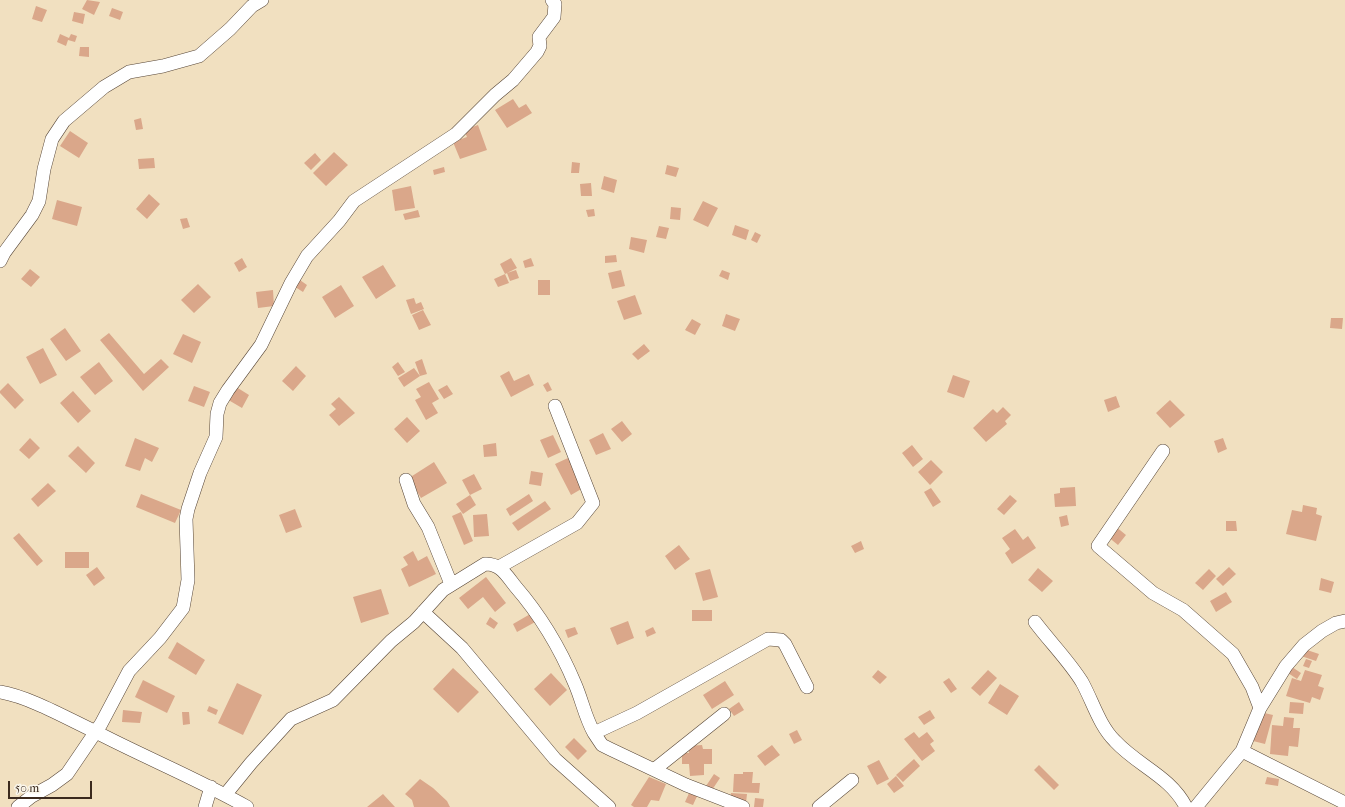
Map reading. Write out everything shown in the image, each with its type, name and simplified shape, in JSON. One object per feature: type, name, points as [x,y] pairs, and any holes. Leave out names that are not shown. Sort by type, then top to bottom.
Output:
[{"type":"street","points":[[0,261],[4,253],[32,215],[39,201],[44,169],[52,139],[64,121],[104,87],[129,72],[163,66],[199,56],[230,30],[252,6],[262,0]]},
{"type":"street","points":[[18,807],[32,796],[52,785],[67,774],[95,732],[128,671],[160,638],[183,608],[188,580],[186,519],[188,508],[200,473],[216,437],[217,414],[220,403],[261,344],[291,283],[307,256],[339,221],[354,201],[456,134],[495,95],[513,80],[538,49],[539,37],[554,17],[556,11],[555,4],[552,0]]},
{"type":"street","points":[[499,567],[577,523],[593,503],[555,406]]},
{"type":"street","points":[[1163,450],[1098,546],[1153,593],[1183,610],[1233,654],[1250,682],[1260,708]]},
{"type":"street","points":[[406,480],[414,504],[428,527],[451,584]]},
{"type":"street","points":[[225,795],[251,763],[291,719],[333,700],[391,641],[414,622],[438,595],[451,584],[485,564],[490,564],[499,567],[536,610],[553,638],[576,685],[589,723],[597,739],[606,747],[686,785],[743,807]]},
{"type":"street","points":[[423,612],[462,648],[555,759],[609,807]]},
{"type":"street","points":[[1035,622],[1074,670],[1102,723],[1114,740],[1142,765],[1157,773],[1182,798],[1186,807]]},
{"type":"street","points":[[1196,807],[1242,751],[1260,708],[1286,666],[1304,645],[1322,631],[1336,623],[1345,622]]},
{"type":"street","points":[[594,733],[637,713],[768,639],[775,638],[785,644],[807,687]]},
{"type":"street","points":[[0,692],[12,694],[95,732],[211,787],[240,805]]},
{"type":"street","points":[[655,769],[724,714]]},
{"type":"street","points":[[1242,751],[1345,803]]},
{"type":"street","points":[[819,807],[852,780]]},
{"type":"street","points":[[205,807],[211,787]]},
{"type":"building","points":[[87,0],[100,2],[94,15],[82,9]]},
{"type":"building","points":[[36,6],[47,10],[42,22],[32,19]]},
{"type":"building","points":[[112,8],[123,12],[120,20],[109,16]]},
{"type":"building","points":[[74,12],[85,14],[83,24],[72,21]]},
{"type":"building","points":[[60,34],[69,38],[71,34],[77,36],[75,42],[68,40],[66,46],[57,42]]},
{"type":"building","points":[[80,47],[89,47],[89,57],[79,56]]},
{"type":"building","points":[[513,99],[519,108],[526,104],[532,113],[507,128],[495,110]]},
{"type":"building","points":[[141,118],[143,129],[136,130],[134,120]]},
{"type":"building","points":[[478,125],[487,150],[460,159],[453,142],[467,137],[464,130]]},
{"type":"building","points":[[70,131],[88,143],[79,158],[60,146]]},
{"type":"building","points":[[334,152],[348,165],[326,186],[313,173]]},
{"type":"building","points":[[315,153],[321,160],[311,170],[304,163]]},
{"type":"building","points":[[154,158],[155,168],[139,169],[138,159]]},
{"type":"building","points":[[572,162],[580,163],[579,173],[571,173]]},
{"type":"building","points":[[667,165],[679,168],[676,177],[665,174]]},
{"type":"building","points":[[444,167],[445,172],[434,175],[433,170]]},
{"type":"building","points":[[604,176],[617,180],[614,193],[601,189]]},
{"type":"building","points":[[591,183],[592,196],[581,196],[580,184]]},
{"type":"building","points":[[411,186],[415,208],[395,211],[392,190]]},
{"type":"building","points":[[149,194],[160,204],[147,219],[136,209]]},
{"type":"building","points":[[57,200],[82,207],[77,226],[52,219]]},
{"type":"building","points":[[703,201],[718,208],[708,227],[693,220]]},
{"type":"building","points":[[671,207],[681,208],[680,220],[670,219]]},
{"type":"building","points":[[594,209],[595,216],[588,217],[586,210]]},
{"type":"building","points":[[418,210],[420,217],[405,220],[403,214]]},
{"type":"building","points":[[187,218],[190,227],[183,229],[180,219]]},
{"type":"building","points":[[735,225],[749,230],[746,240],[732,235]]},
{"type":"building","points":[[659,226],[669,228],[666,239],[656,237]]},
{"type":"building","points":[[755,232],[761,235],[757,243],[751,240]]},
{"type":"building","points":[[631,237],[647,240],[644,253],[629,249]]},
{"type":"building","points":[[616,255],[617,262],[605,263],[605,256]]},
{"type":"building","points":[[242,258],[247,267],[239,272],[234,263]]},
{"type":"building","points":[[511,258],[517,268],[505,274],[500,264]]},
{"type":"building","points":[[531,258],[534,266],[525,268],[523,261]]},
{"type":"building","points":[[383,265],[396,286],[376,299],[362,277]]},
{"type":"building","points":[[30,269],[40,277],[31,287],[21,279]]},
{"type":"building","points":[[516,270],[519,278],[510,281],[507,273]]},
{"type":"building","points":[[621,270],[625,286],[612,289],[608,273]]},
{"type":"building","points":[[722,270],[730,273],[728,280],[719,276]]},
{"type":"building","points":[[505,274],[509,283],[498,287],[494,279]]},
{"type":"building","points":[[297,278],[307,285],[303,292],[292,285]]},
{"type":"building","points":[[538,280],[550,280],[550,295],[538,295]]},
{"type":"building","points":[[198,284],[211,297],[194,313],[181,300]]},
{"type":"building","points":[[341,285],[354,306],[335,318],[322,297]]},
{"type":"building","points":[[273,290],[274,306],[258,308],[256,292]]},
{"type":"building","points":[[635,295],[642,314],[624,320],[617,301]]},
{"type":"building","points":[[414,298],[416,304],[421,302],[424,309],[411,314],[406,300]]},
{"type":"building","points":[[423,310],[431,325],[419,330],[412,315]]},
{"type":"building","points":[[726,314],[740,319],[735,331],[722,326]]},
{"type":"building","points":[[1331,318],[1343,318],[1342,329],[1330,328]]},
{"type":"building","points":[[692,319],[701,324],[695,335],[685,330]]},
{"type":"building","points":[[65,328],[81,351],[66,361],[50,339]]},
{"type":"building","points":[[109,333],[144,374],[161,359],[169,367],[143,391],[100,340]]},
{"type":"building","points":[[183,334],[201,342],[192,363],[173,354]]},
{"type":"building","points":[[644,344],[650,351],[638,360],[632,354]]},
{"type":"building","points":[[43,348],[57,375],[40,384],[26,357]]},
{"type":"building","points":[[422,359],[427,374],[420,376],[415,362]]},
{"type":"building","points":[[99,362],[113,381],[95,395],[80,377]]},
{"type":"building","points":[[398,362],[405,372],[398,376],[392,367]]},
{"type":"building","points":[[296,366],[306,376],[293,391],[282,381]]},
{"type":"building","points":[[414,368],[420,376],[404,387],[398,378]]},
{"type":"building","points":[[509,371],[514,381],[529,374],[534,385],[511,397],[500,376]]},
{"type":"building","points":[[953,375],[970,381],[964,398],[947,392]]},
{"type":"building","points":[[429,382],[439,399],[432,403],[438,413],[426,420],[415,400],[421,397],[416,389]]},
{"type":"building","points":[[548,382],[552,390],[547,392],[543,385]]},
{"type":"building","points":[[8,383],[24,400],[15,409],[0,393],[0,391]]},
{"type":"building","points":[[233,385],[249,395],[242,408],[225,398]]},
{"type":"building","points":[[447,385],[453,394],[444,399],[438,390]]},
{"type":"building","points":[[194,386],[210,392],[204,407],[188,401]]},
{"type":"building","points":[[73,391],[91,411],[78,423],[60,403]]},
{"type":"building","points":[[1116,396],[1120,407],[1108,412],[1104,400]]},
{"type":"building","points":[[339,397],[355,413],[339,426],[329,415],[336,409],[331,404]]},
{"type":"building","points":[[1170,400],[1185,415],[1170,428],[1156,413]]},
{"type":"building","points":[[1003,407],[1011,415],[1005,421],[1007,424],[986,442],[973,428],[993,409],[997,413]]},
{"type":"building","points":[[407,417],[420,431],[407,443],[394,429]]},
{"type":"building","points":[[622,421],[632,434],[622,442],[611,429]]},
{"type":"building","points":[[603,433],[611,449],[596,455],[589,440]]},
{"type":"building","points":[[553,435],[561,452],[548,458],[540,440]]},
{"type":"building","points":[[30,438],[40,448],[29,459],[19,450]]},
{"type":"building","points":[[135,438],[159,448],[152,462],[145,458],[140,471],[125,466]]},
{"type":"building","points":[[1223,438],[1227,449],[1218,453],[1214,441]]},
{"type":"building","points":[[496,443],[497,456],[484,457],[483,445]]},
{"type":"building","points":[[912,445],[923,459],[913,467],[902,453]]},
{"type":"building","points":[[78,446],[95,463],[86,473],[68,456]]},
{"type":"building","points":[[568,458],[583,488],[571,495],[555,464]]},
{"type":"building","points":[[931,460],[943,472],[930,485],[918,472]]},
{"type":"building","points":[[434,462],[447,483],[421,498],[409,478]]},
{"type":"building","points":[[531,471],[543,473],[541,486],[529,484]]},
{"type":"building","points":[[474,474],[482,489],[470,495],[462,480]]},
{"type":"building","points":[[48,483],[56,491],[38,507],[31,499]]},
{"type":"building","points":[[1075,487],[1076,506],[1055,507],[1054,494],[1060,493],[1060,488]]},
{"type":"building","points":[[931,488],[941,502],[933,507],[924,492]]},
{"type":"building","points":[[141,494],[181,510],[175,523],[136,507]]},
{"type":"building","points":[[529,494],[533,501],[510,516],[506,509]]},
{"type":"building","points":[[470,495],[476,505],[463,514],[456,504]]},
{"type":"building","points":[[1010,495],[1017,501],[1004,515],[997,509]]},
{"type":"building","points":[[545,501],[551,509],[518,531],[512,523]]},
{"type":"building","points":[[1303,505],[1317,508],[1316,514],[1322,516],[1316,541],[1286,534],[1292,510],[1302,512]]},
{"type":"building","points":[[295,509],[302,527],[286,533],[279,515]]},
{"type":"building","points":[[461,512],[473,541],[464,545],[452,516]]},
{"type":"building","points":[[487,514],[489,536],[474,537],[473,515]]},
{"type":"building","points":[[1067,515],[1069,525],[1061,527],[1059,517]]},
{"type":"building","points":[[1226,521],[1236,521],[1237,531],[1226,531]]},
{"type":"building","points":[[1115,526],[1126,535],[1118,545],[1107,536]]},
{"type":"building","points":[[1015,529],[1023,540],[1028,536],[1036,548],[1012,564],[1005,553],[1010,549],[1002,538]]},
{"type":"building","points":[[19,533],[43,561],[37,566],[13,538]]},
{"type":"building","points":[[861,541],[864,549],[855,553],[851,546]]},
{"type":"building","points":[[679,545],[690,559],[675,570],[665,556]]},
{"type":"building","points":[[413,551],[418,561],[427,556],[436,574],[409,587],[401,569],[408,565],[403,557]]},
{"type":"building","points":[[65,552],[89,552],[89,568],[65,568]]},
{"type":"building","points":[[97,567],[105,578],[94,586],[86,575]]},
{"type":"building","points":[[1229,567],[1236,574],[1223,586],[1216,579]]},
{"type":"building","points":[[1038,568],[1053,581],[1042,592],[1028,580]]},
{"type":"building","points":[[710,569],[718,597],[703,601],[695,573]]},
{"type":"building","points":[[1209,569],[1216,576],[1203,590],[1195,583]]},
{"type":"building","points":[[486,577],[506,603],[495,612],[483,597],[468,609],[459,598]]},
{"type":"building","points":[[1321,578],[1334,582],[1331,593],[1319,590]]},
{"type":"building","points":[[381,589],[389,614],[361,623],[353,597]]},
{"type":"building","points":[[1226,592],[1232,602],[1216,612],[1210,601]]},
{"type":"building","points":[[692,610],[712,610],[712,621],[692,621]]},
{"type":"building","points":[[532,613],[537,621],[517,632],[513,624]]},
{"type":"building","points":[[490,617],[498,623],[494,629],[486,624]]},
{"type":"building","points":[[628,621],[634,638],[617,645],[610,628]]},
{"type":"building","points":[[575,627],[578,634],[568,638],[565,630]]},
{"type":"building","points":[[653,627],[656,633],[647,637],[645,631]]},
{"type":"building","points":[[177,642],[205,660],[196,675],[168,658]]},
{"type":"building","points":[[1304,649],[1319,654],[1316,661],[1301,656]]},
{"type":"building","points":[[1306,659],[1312,661],[1309,668],[1303,666]]},
{"type":"building","points":[[1292,667],[1301,673],[1297,679],[1288,673]]},
{"type":"building","points":[[453,668],[479,692],[458,713],[433,689]]},
{"type":"building","points":[[878,670],[887,677],[880,684],[872,677]]},
{"type":"building","points":[[988,670],[997,678],[980,696],[971,688]]},
{"type":"building","points":[[1305,670],[1322,675],[1318,686],[1324,688],[1320,700],[1312,697],[1310,703],[1286,696],[1292,678],[1301,681]]},
{"type":"building","points":[[551,673],[567,690],[550,706],[534,689]]},
{"type":"building","points":[[949,678],[957,689],[951,693],[943,682]]},
{"type":"building","points":[[143,680],[175,696],[167,713],[135,697]]},
{"type":"building","points":[[725,681],[734,695],[712,709],[703,695]]},
{"type":"building","points":[[237,683],[262,695],[243,735],[218,723]]},
{"type":"building","points":[[1000,684],[1019,696],[1007,715],[988,703]]},
{"type":"building","points":[[739,702],[744,710],[734,716],[729,709]]},
{"type":"building","points":[[1290,702],[1304,703],[1303,714],[1289,713]]},
{"type":"building","points":[[209,706],[218,710],[216,715],[207,711]]},
{"type":"building","points":[[123,710],[142,712],[140,723],[122,722]]},
{"type":"building","points":[[930,710],[935,718],[924,725],[918,717]]},
{"type":"building","points":[[182,712],[189,712],[190,724],[183,725]]},
{"type":"building","points":[[1260,712],[1273,715],[1265,744],[1253,741]]},
{"type":"building","points":[[1284,717],[1294,718],[1293,728],[1300,728],[1298,747],[1289,746],[1288,756],[1270,754],[1272,725],[1283,726]]},
{"type":"building","points":[[797,730],[802,740],[794,744],[789,734]]},
{"type":"building","points":[[914,732],[919,738],[927,732],[934,741],[930,744],[935,751],[922,761],[904,739]]},
{"type":"building","points":[[574,738],[587,751],[578,760],[565,747]]},
{"type":"building","points":[[702,745],[703,749],[712,749],[712,764],[704,764],[704,775],[690,776],[689,764],[682,764],[682,753],[689,753],[688,746]]},
{"type":"building","points":[[772,745],[780,755],[765,766],[757,756]]},
{"type":"building","points":[[914,759],[920,766],[903,782],[896,775]]},
{"type":"building","points":[[879,760],[889,779],[877,785],[867,766]]},
{"type":"building","points":[[1039,765],[1059,785],[1054,790],[1034,770]]},
{"type":"building","points":[[743,772],[753,772],[752,783],[760,783],[759,793],[733,792],[734,774],[743,774]]},
{"type":"building","points":[[714,774],[720,778],[712,790],[706,786]]},
{"type":"building","points":[[896,776],[904,786],[894,793],[887,784]]},
{"type":"building","points":[[649,777],[666,784],[659,801],[651,800],[647,807],[634,807],[631,805]]},
{"type":"building","points":[[1267,777],[1279,779],[1278,786],[1265,784]]},
{"type":"building","points":[[420,779],[433,788],[447,801],[450,807],[414,807],[412,800],[405,794]]},
{"type":"building","points":[[690,791],[698,794],[693,805],[685,802]]},
{"type":"building","points":[[731,793],[747,794],[746,803],[730,802]]},
{"type":"building","points":[[383,794],[395,807],[367,807]]},
{"type":"building","points":[[755,798],[764,799],[763,807],[754,807]]}]
